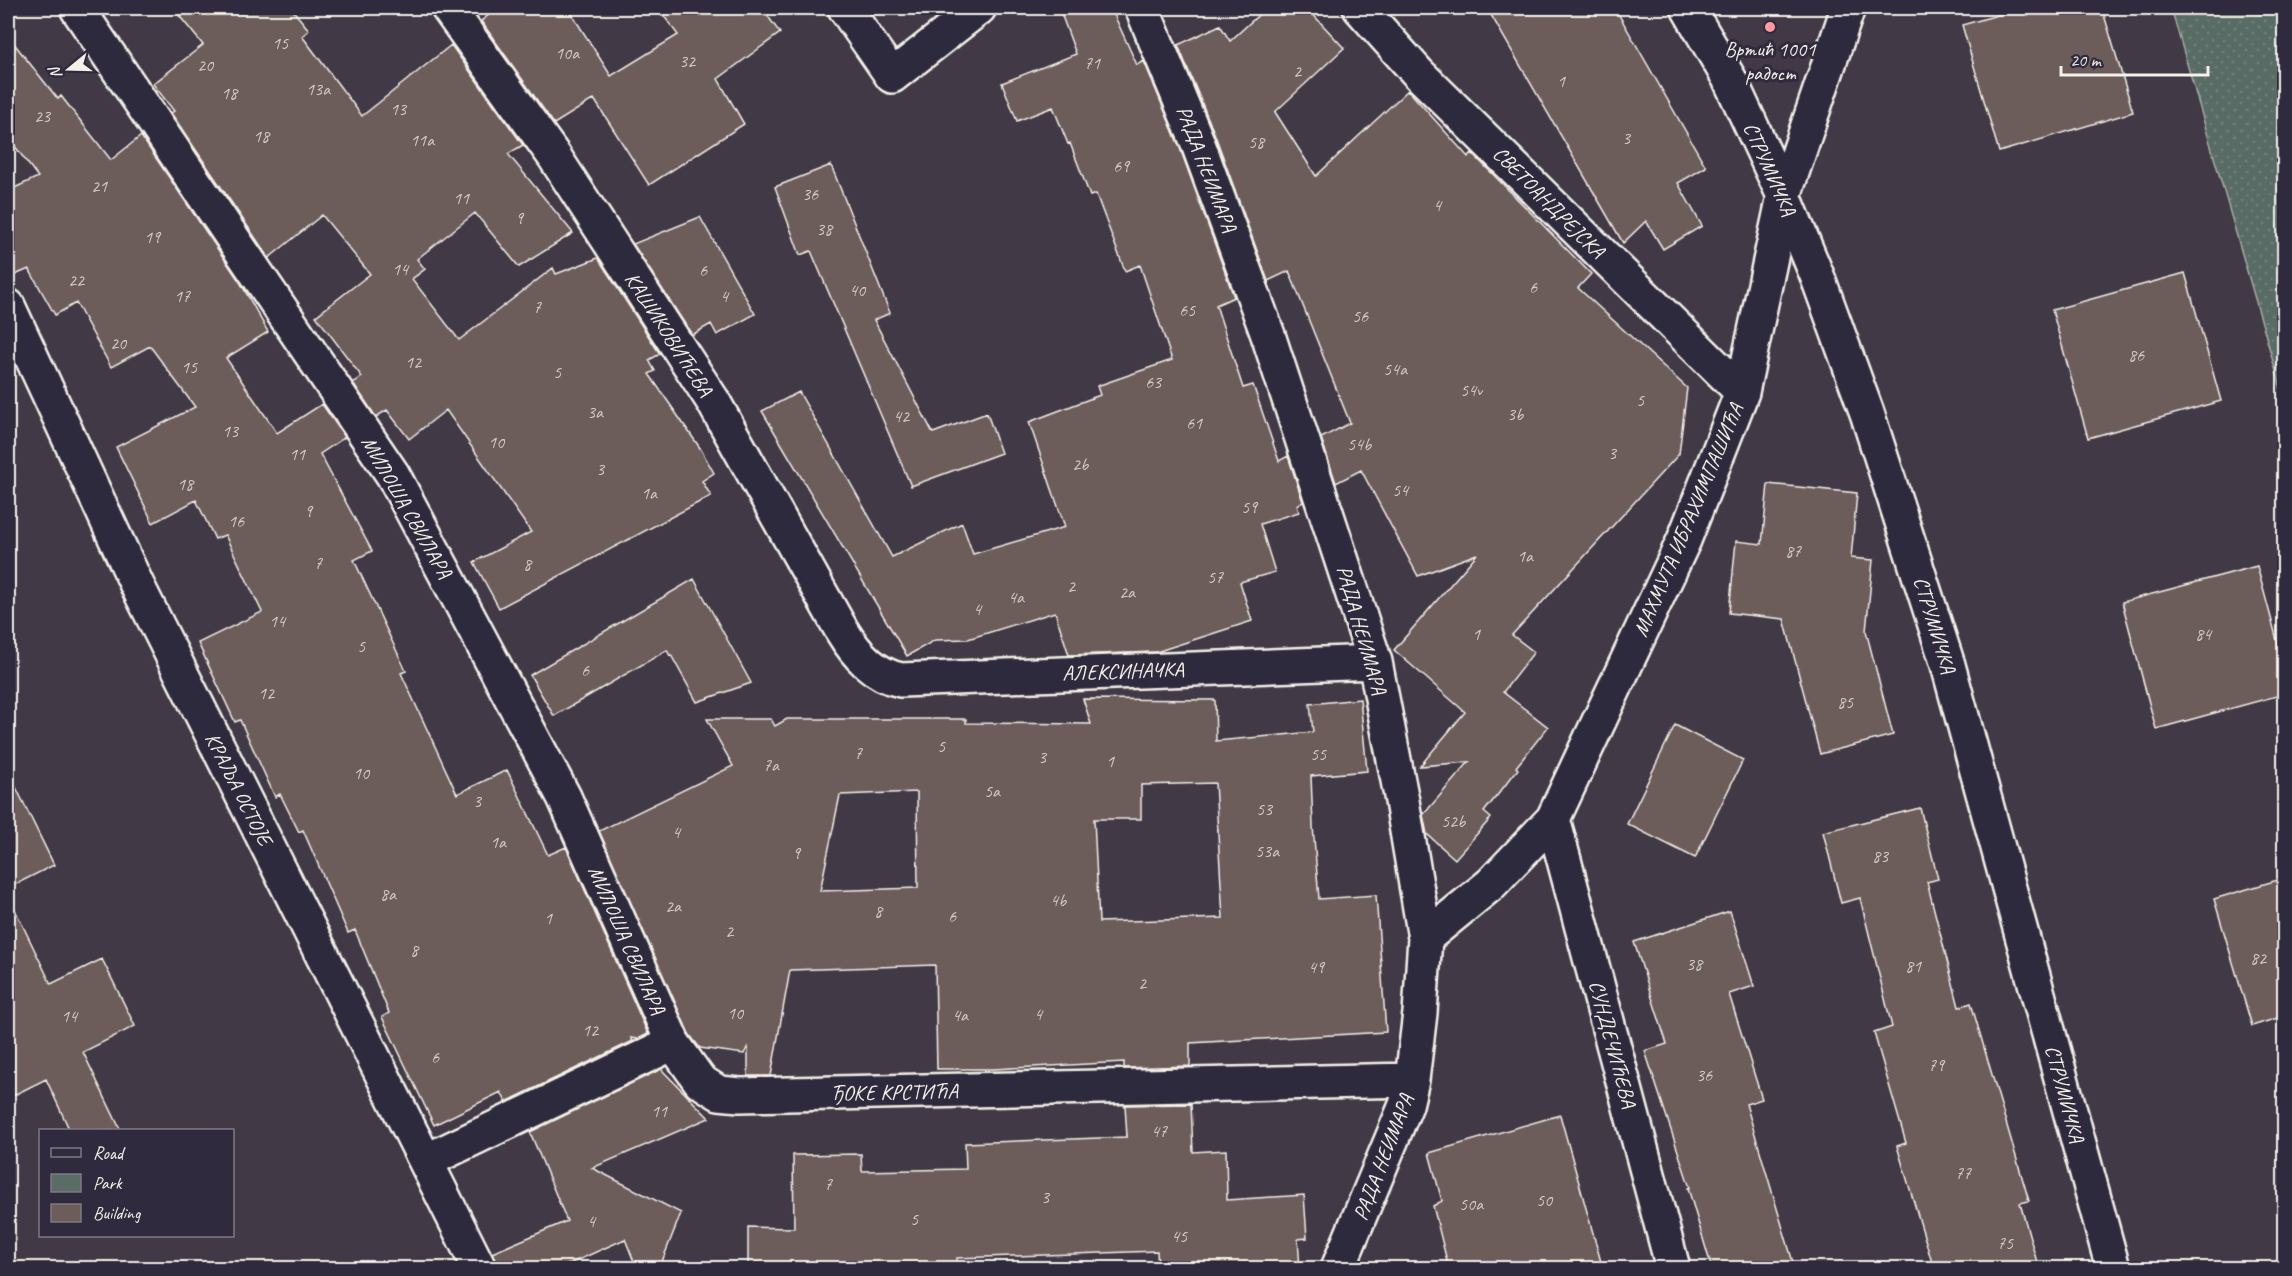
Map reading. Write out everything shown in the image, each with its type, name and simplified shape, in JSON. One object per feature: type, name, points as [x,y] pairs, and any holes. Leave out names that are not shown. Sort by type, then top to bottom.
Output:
[{"type":"street","name":"МИЛОША СВИЛАРА","points":[[77,8],[393,474],[564,798],[673,1043]]},
{"type":"street","name":"КАШИКОВИЋЕВА","points":[[448,8],[554,156],[706,391],[842,632],[874,669]]},
{"type":"street","points":[[845,8],[892,76],[979,8]]},
{"type":"street","name":"РАДА НЕИМАРА","points":[[1142,8],[1197,141],[1268,335],[1375,662],[1425,938],[1412,1080],[1406,1105],[1338,1269]]},
{"type":"street","name":"СВЕТОАНДРЕЈСКА","points":[[1360,8],[1418,73],[1742,392]]},
{"type":"street","name":"СТРУМИЧКА","points":[[1688,8],[1730,80],[1784,196],[1818,278],[1867,413],[1948,665],[2113,1269]]},
{"type":"street","name":"МАХМУТА ИБРАХИМПАШИЋА","points":[[1425,938],[1491,884],[1554,819],[1684,540],[1742,392],[1784,196],[1848,8]]},
{"type":"street","name":"КРАЉА ОСТОЈЕ","points":[[8,306],[137,585],[479,1269]]},
{"type":"street","name":"АЛЕКСИНАЧКА","points":[[874,669],[888,678],[901,680],[1375,662]]},
{"type":"street","name":"СУНДЕЧИЋЕВА","points":[[1554,819],[1673,1269]]},
{"type":"street","name":"ЂОКЕ КРСТИЋА","points":[[673,1043],[700,1081],[719,1093],[740,1095],[1412,1080]]},
{"type":"street","points":[[426,1161],[673,1043]]},
{"type":"green space","points":[[2171,8],[2284,8],[2284,399]]},
{"type":"building","points":[[173,8],[291,8],[309,30],[302,36],[362,116],[451,45],[523,145],[508,154],[573,233],[519,267],[475,213],[417,259],[425,269],[412,279],[459,340],[553,268],[556,274],[598,258],[660,354],[649,360],[655,371],[649,374],[700,448],[714,473],[702,481],[711,496],[499,608],[474,562],[531,532],[446,410],[409,439],[387,410],[376,417],[353,383],[362,377],[316,316],[370,274],[322,215],[269,258],[171,113],[174,111],[153,84],[203,45]]},
{"type":"building","points":[[498,8],[568,8],[611,76],[678,35],[658,8],[762,8],[780,33],[718,79],[744,124],[649,185],[594,99],[554,124],[481,21]]},
{"type":"building","points":[[1059,8],[1111,8],[1137,65],[1144,61],[1180,148],[1234,297],[1216,305],[1243,388],[1253,385],[1279,461],[1288,456],[1303,502],[1297,505],[1299,512],[1260,524],[1275,572],[1240,582],[1252,621],[1156,652],[1069,655],[1055,612],[968,639],[935,640],[907,656],[762,411],[799,392],[892,557],[962,523],[973,554],[1065,527],[1029,422],[1100,395],[1097,386],[1172,360],[1140,265],[1125,271],[1096,194],[1090,196],[1070,143],[1068,144],[1053,107],[1017,121],[1002,83],[1076,54]]},
{"type":"building","points":[[1266,8],[1307,8],[1344,48],[1275,112],[1316,176],[1408,90],[1468,157],[1472,153],[1591,274],[1578,288],[1687,388],[1679,454],[1512,635],[1534,652],[1503,692],[1548,727],[1484,812],[1491,818],[1455,859],[1427,834],[1423,815],[1469,762],[1420,766],[1465,712],[1394,650],[1477,554],[1418,576],[1361,470],[1336,483],[1321,438],[1350,423],[1289,271],[1268,281],[1215,135],[1178,45],[1220,25],[1230,41]]},
{"type":"building","points":[[1487,8],[1615,8],[1706,167],[1678,183],[1702,226],[1663,249],[1646,221],[1623,243]]},
{"type":"building","points":[[2023,8],[2102,8],[2133,112],[1999,152],[1962,25]]},
{"type":"building","points":[[8,36],[58,99],[61,96],[111,160],[141,136],[240,282],[268,332],[226,358],[277,433],[322,404],[345,437],[320,454],[372,551],[354,560],[406,671],[401,673],[457,794],[507,770],[548,855],[566,847],[648,1034],[638,1039],[631,1038],[633,1041],[506,1102],[501,1092],[434,1125],[382,1017],[389,1013],[355,930],[348,933],[303,830],[299,832],[280,794],[275,797],[240,720],[235,722],[198,643],[262,612],[225,535],[215,539],[196,500],[153,523],[116,447],[195,407],[150,346],[111,367],[76,303],[55,315],[29,269],[8,278],[8,191],[38,177],[8,137]]},
{"type":"building","points":[[831,165],[890,313],[874,320],[933,433],[987,413],[1001,453],[911,486],[811,251],[800,255],[775,187]]},
{"type":"building","points":[[700,217],[755,314],[717,335],[711,324],[692,335],[633,244]]},
{"type":"building","points":[[2185,273],[2221,401],[2088,438],[2052,310]]},
{"type":"building","points":[[1768,484],[1857,493],[1851,558],[1873,560],[1866,631],[1893,735],[1820,754],[1784,619],[1729,613],[1736,541],[1762,544]]},
{"type":"building","points":[[2257,566],[2284,666],[2284,694],[2156,729],[2122,602]]},
{"type":"building","points":[[694,579],[751,683],[697,702],[667,650],[554,716],[530,675]]},
{"type":"building","points":[[1083,699],[1215,700],[1216,741],[1313,732],[1310,704],[1360,699],[1367,771],[1311,776],[1313,826],[1319,899],[1376,895],[1386,1032],[1190,1043],[1190,1066],[1124,1068],[1124,1062],[993,1069],[937,1069],[935,965],[790,970],[771,1076],[748,1076],[748,1046],[744,1054],[700,1048],[689,1034],[599,831],[733,766],[707,719],[771,719],[775,726],[787,719],[966,719],[966,723],[1091,724]],"holes":[[[1215,783],[1223,918],[1099,922],[1094,819],[1141,819],[1141,785]],[[917,792],[918,888],[820,891],[840,795]]]},
{"type":"building","points":[[1675,725],[1743,760],[1695,858],[1627,824]]},
{"type":"building","points":[[8,771],[54,865],[8,888]]},
{"type":"building","points":[[1920,808],[1938,879],[1927,882],[1959,1007],[1971,1003],[2029,1201],[2020,1203],[2039,1269],[1934,1269],[1897,1146],[1906,1143],[1874,1033],[1892,1027],[1860,898],[1841,903],[1823,832]]},
{"type":"building","points":[[2284,878],[2284,1016],[2252,1026],[2214,899]]},
{"type":"building","points":[[8,895],[51,984],[102,959],[135,1026],[83,1052],[120,1129],[69,1129],[46,1079],[8,1098]]},
{"type":"building","points":[[1730,911],[1754,986],[1729,994],[1762,1099],[1746,1104],[1795,1269],[1712,1269],[1688,1188],[1690,1188],[1645,1051],[1667,1044],[1634,942]]},
{"type":"building","points":[[661,1069],[709,1118],[592,1168],[681,1213],[659,1269],[637,1269],[625,1239],[558,1269],[498,1269],[492,1253],[567,1221],[530,1132]]},
{"type":"building","points":[[1191,1104],[1193,1152],[1226,1150],[1227,1200],[1304,1195],[1307,1238],[1298,1239],[1300,1269],[1158,1269],[1157,1251],[957,1258],[957,1267],[748,1269],[748,1227],[794,1228],[793,1155],[861,1154],[862,1171],[966,1169],[965,1143],[1127,1137],[1125,1105]]},
{"type":"building","points":[[1560,1115],[1603,1269],[1449,1269],[1433,1206],[1442,1201],[1429,1153]]},
{"type":"place","name":"Вртић 1001 радост","points":[[1770,27]]}]
